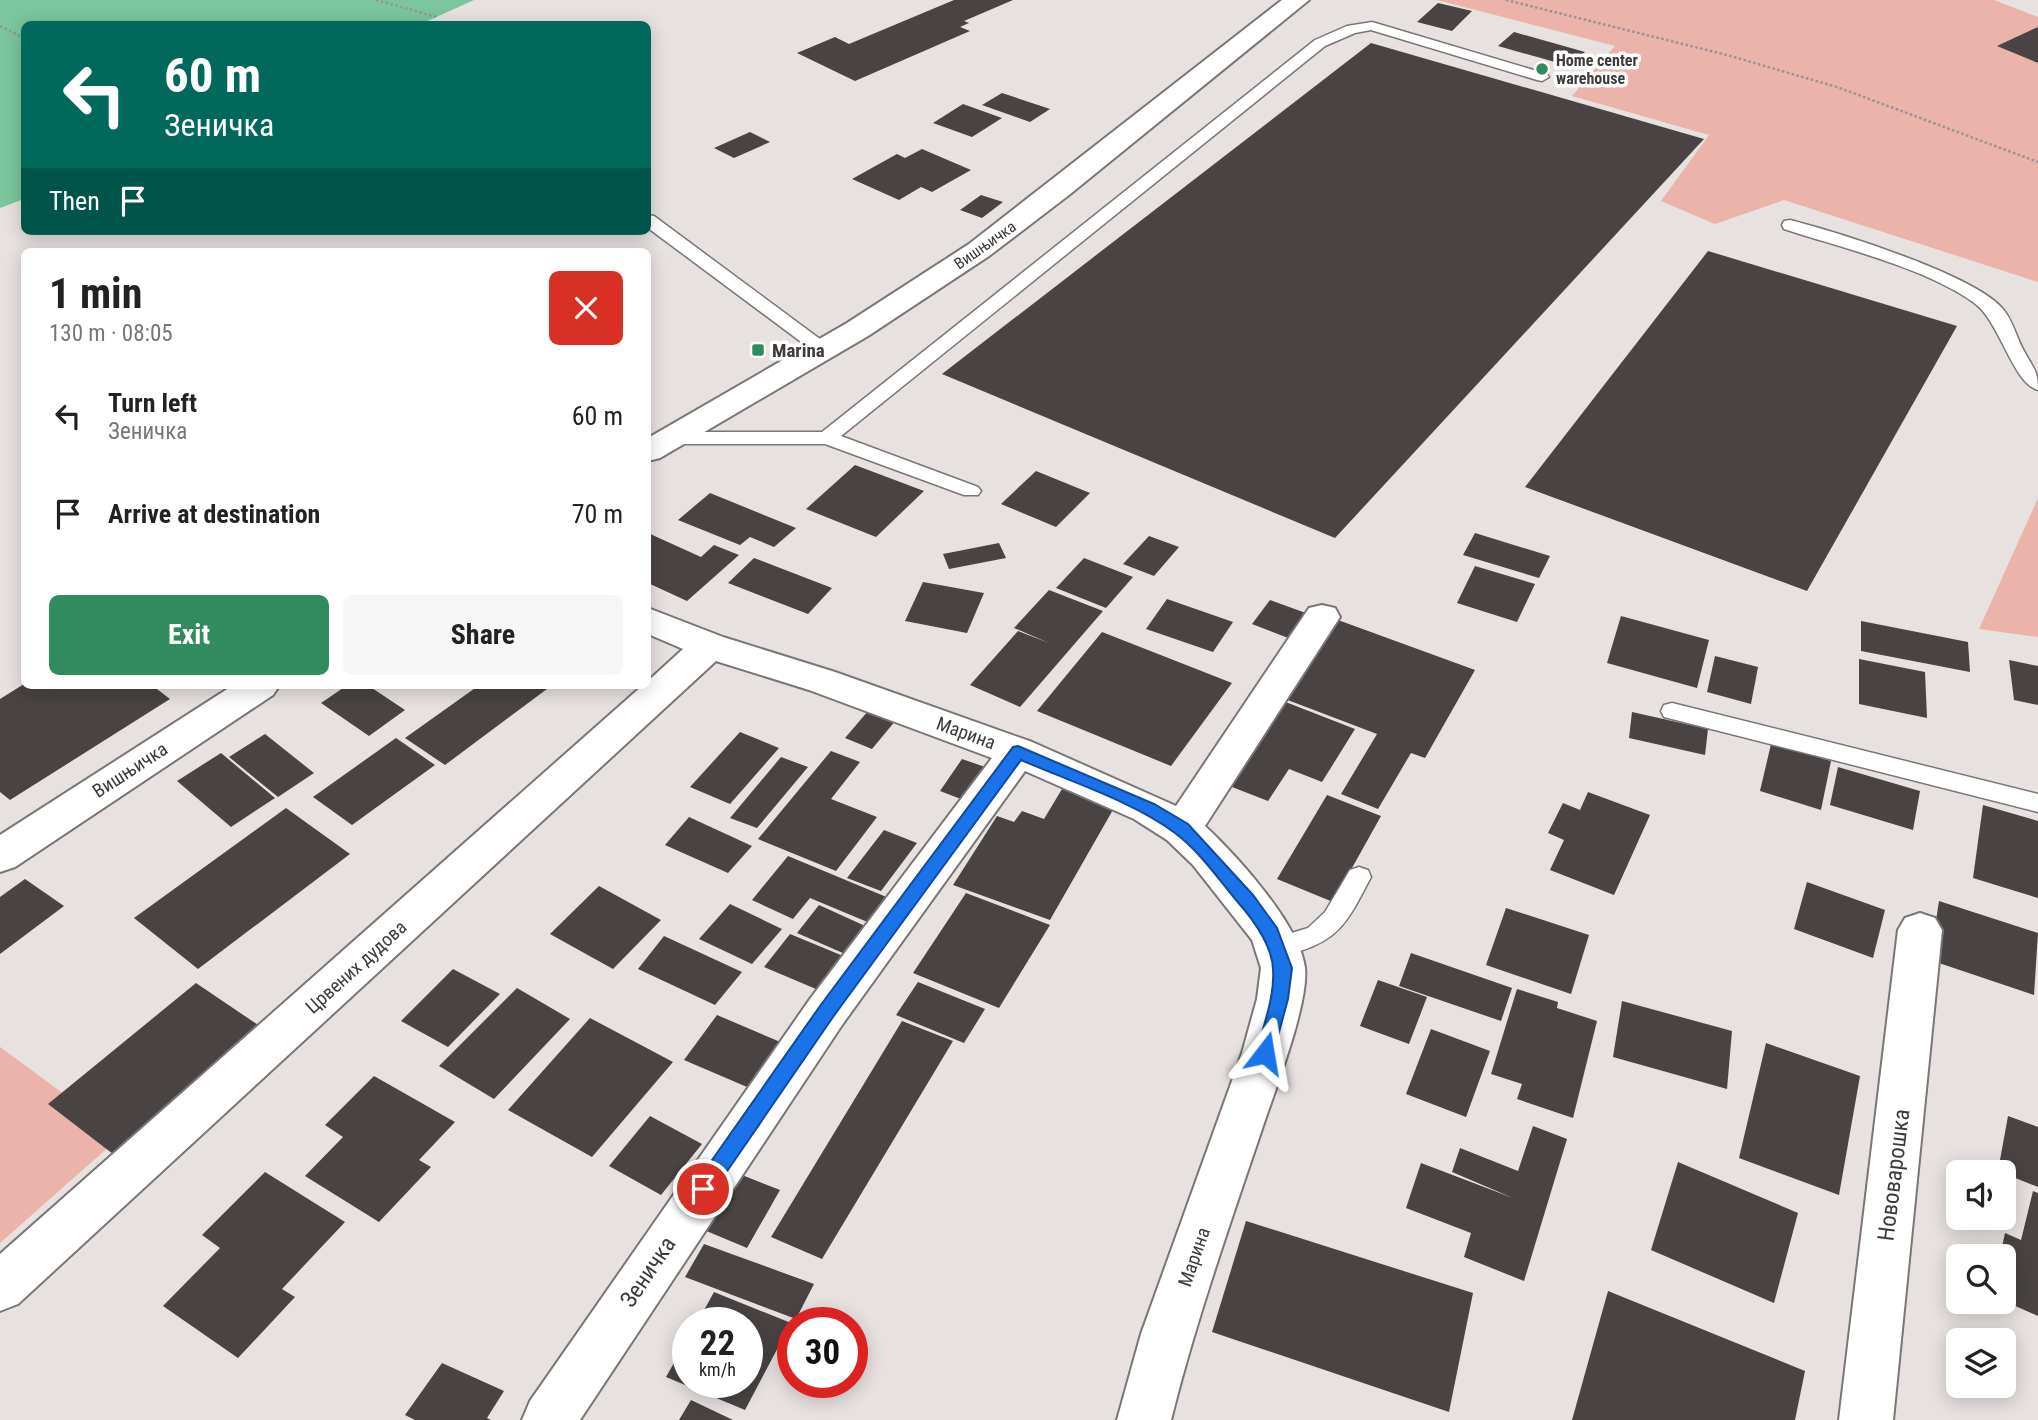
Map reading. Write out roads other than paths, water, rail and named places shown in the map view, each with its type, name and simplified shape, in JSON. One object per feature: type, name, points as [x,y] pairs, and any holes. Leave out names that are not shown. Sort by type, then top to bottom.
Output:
[{"type":"street","name":"Вишњичка","points":[[659,445],[884,313],[1016,223],[1074,179],[1242,40],[1297,0]]},
{"type":"street","points":[[1182,829],[1322,617]]},
{"type":"street","name":"Марина","points":[[651,621],[709,646],[822,681],[1018,752],[1148,808],[1182,829],[1208,854],[1271,933],[1283,968],[1279,999],[1265,1053],[1167,1334],[1144,1420]]},
{"type":"street","name":"Црвених дудова","points":[[0,1287],[709,646]]},
{"type":"street","name":"Вишњичка","points":[[0,856],[255,689]]},
{"type":"street","name":"Зеничка","points":[[549,1420],[811,1034],[1018,752]]},
{"type":"street","name":"Нововарошка","points":[[1866,1420],[1920,930]]},
{"type":"lane","points":[[827,438],[1320,43],[1352,29],[1372,26],[1542,76]]},
{"type":"lane","points":[[651,222],[822,349]]},
{"type":"lane","points":[[1790,225],[1944,279],[1973,292],[1993,307],[2016,352],[2038,384]]},
{"type":"lane","points":[[659,445],[827,438],[971,491]]},
{"type":"lane","points":[[1672,711],[2038,803]]},
{"type":"lane","points":[[1277,947],[1316,936],[1334,919],[1359,877]]},
{"type":"place","name":"Home center warehouse","points":[[1542,69]]},
{"type":"place","name":"Marina","points":[[758,350]]}]
